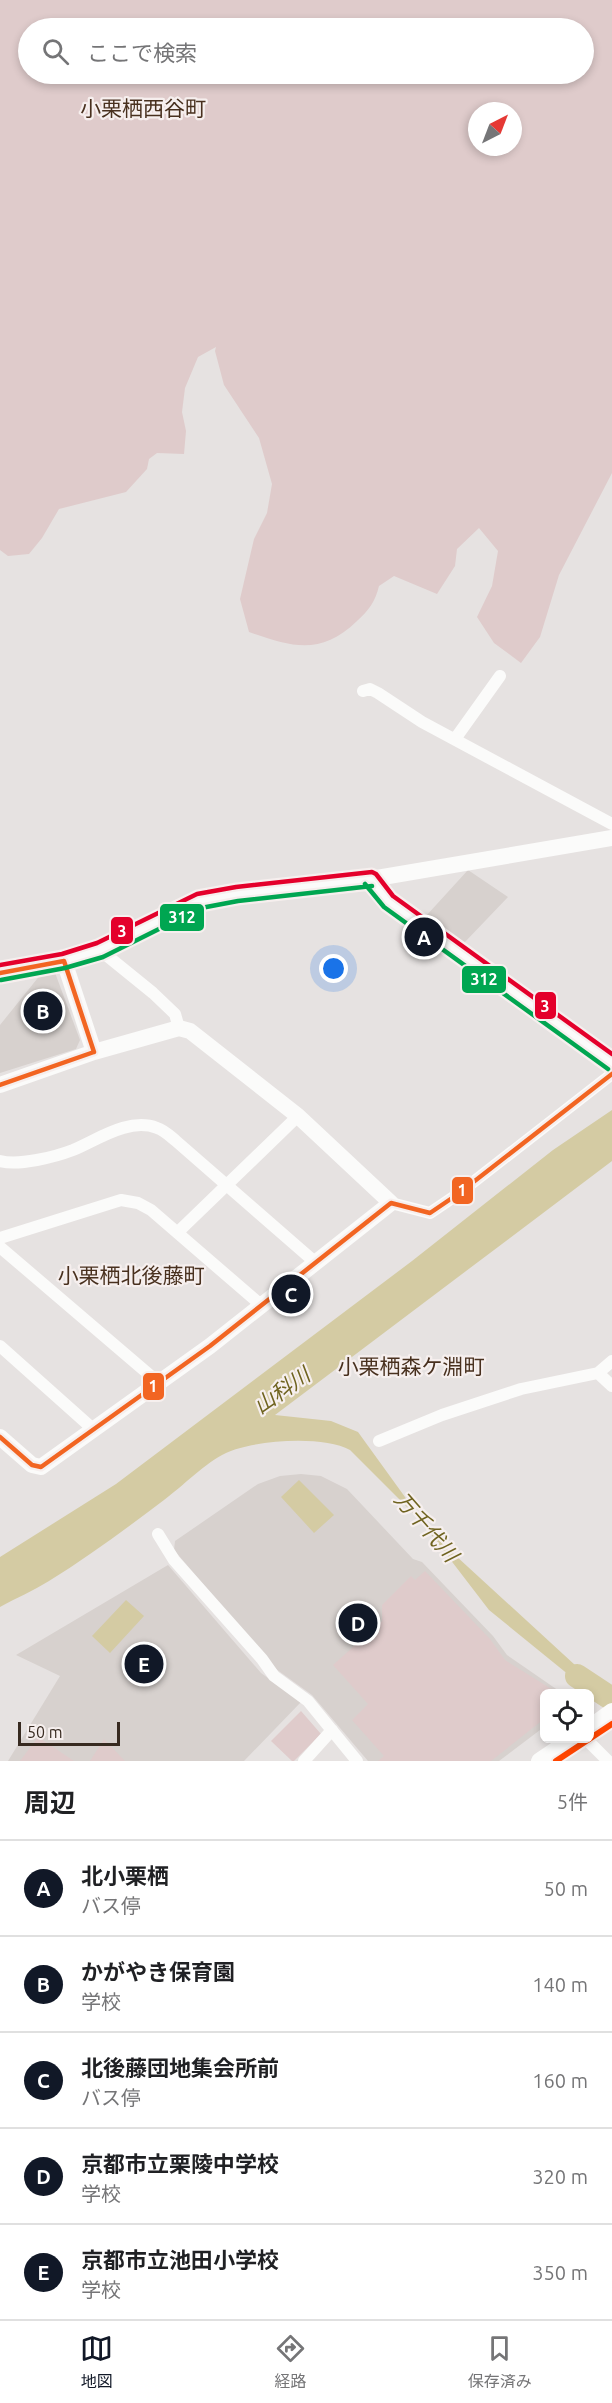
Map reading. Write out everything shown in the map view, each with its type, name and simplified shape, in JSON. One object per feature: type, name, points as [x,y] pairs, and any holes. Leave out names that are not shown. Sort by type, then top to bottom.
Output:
[{"type":"street","points":[[454,739],[500,676]]},
{"type":"street","points":[[363,691],[370,689],[378,693],[422,722],[612,824]]},
{"type":"street","points":[[0,973],[64,961],[100,950],[199,901],[237,894],[371,879],[612,838]]},
{"type":"street","points":[[371,879],[393,904],[612,1063]]},
{"type":"street","points":[[100,950],[175,1014],[179,1028]]},
{"type":"street","points":[[64,961],[94,1052]]},
{"type":"street","points":[[0,1085],[94,1052],[179,1028],[190,1031],[298,1116],[391,1203],[430,1213],[459,1194],[612,1074]]},
{"type":"street","points":[[178,1232],[298,1116]]},
{"type":"street","points":[[0,1161],[17,1163],[70,1151],[118,1130],[146,1125],[156,1127],[166,1132],[316,1263]]},
{"type":"street","points":[[0,1238],[121,1200],[138,1203],[178,1232],[261,1305]]},
{"type":"street","points":[[0,1437],[32,1465],[41,1467],[159,1383],[391,1203]]},
{"type":"street","points":[[0,1247],[159,1383]]},
{"type":"street","points":[[0,1346],[93,1429]]},
{"type":"street","points":[[379,1441],[442,1415],[521,1389],[598,1373],[612,1361]]},
{"type":"street","points":[[598,1373],[612,1386]]},
{"type":"street","points":[[158,1534],[174,1560],[262,1659],[274,1676],[308,1701],[357,1761]]},
{"type":"street","points":[[594,1724],[612,1712]]},
{"type":"street","points":[[304,1761],[332,1730]]},
{"type":"street","points":[[539,1761],[566,1743]]},
{"type":"street","points":[[590,1743],[608,1761]]},
{"type":"shaded area","points":[[0,0],[612,0],[612,473],[559,575],[540,637],[521,663],[494,643],[477,617],[492,586],[498,551],[479,528],[457,549],[455,566],[437,594],[394,576],[379,586],[373,601],[361,617],[331,640],[318,644],[293,644],[249,632],[240,599],[254,539],[267,513],[272,484],[259,438],[224,385],[215,351],[216,347],[198,357],[185,388],[182,412],[186,431],[184,454],[157,453],[149,459],[147,469],[126,492],[59,509],[42,538],[29,554],[8,556],[0,550]]},
{"type":"shaded area","points":[[468,870],[508,897],[464,943],[426,916]]},
{"type":"shaded area","points":[[54,970],[80,1040],[76,1049],[0,1073],[0,1025],[41,974]]},
{"type":"shaded area","points":[[301,1474],[321,1476],[347,1489],[413,1559],[422,1562],[493,1636],[507,1655],[556,1689],[540,1689],[540,1730],[499,1761],[368,1761],[312,1695],[276,1669],[174,1550],[175,1541],[258,1484],[280,1476]]},
{"type":"shaded area","points":[[168,1565],[261,1673],[301,1702],[244,1761],[8,1761],[60,1676],[16,1655]]},
{"type":"shaded area","points":[[425,1571],[490,1639],[505,1660],[551,1689],[540,1689],[540,1722],[491,1761],[378,1761],[384,1756],[352,1720],[368,1704],[333,1665],[382,1621],[382,1605],[411,1576],[415,1580]]},
{"type":"shaded area","points":[[301,1711],[321,1734],[292,1761],[271,1741]]},
{"type":"shaded area","points":[[38,1737],[74,1761],[20,1761]]},
{"type":"shaded area","points":[[104,1739],[125,1761],[90,1761]]},
{"type":"water","name":"山科川","points":[[612,1110],[612,1161],[275,1415],[331,1421],[358,1432],[431,1533],[612,1699],[612,1710],[594,1695],[594,1689],[586,1689],[489,1610],[420,1520],[350,1450],[323,1442],[270,1442],[226,1453],[122,1532],[78,1562],[43,1585],[0,1607],[0,1557],[116,1484],[412,1261],[553,1150]]},
{"type":"water","points":[[299,1480],[334,1515],[314,1533],[281,1497]]},
{"type":"water","points":[[126,1600],[144,1616],[110,1653],[92,1636]]},
{"type":"waterway","name":"万千代川","points":[[577,1676],[612,1699]]},
{"type":"transit line","name":"3","points":[[0,965],[62,954],[97,943],[197,894],[236,887],[372,872],[393,896],[612,1054]]},
{"type":"transit line","name":"312","points":[[365,884],[384,907],[608,1069]]},
{"type":"transit line","name":"312","points":[[1,980],[65,968],[103,957],[201,908],[238,901],[372,886]]},
{"type":"transit line","name":"1","points":[[64,961],[94,1052]]},
{"type":"transit line","name":"1","points":[[0,973],[64,961]]},
{"type":"transit line","name":"1","points":[[0,1085],[94,1052]]},
{"type":"transit line","name":"1","points":[[0,1437],[32,1465],[41,1467],[210,1346],[391,1203],[430,1213],[458,1194],[612,1074]]},
{"type":"transit line","points":[[556,1761],[612,1724]]},
{"type":"place","name":"北小栗栖","points":[[424,937]]},
{"type":"place","name":"かがやき保育園","points":[[43,1011]]},
{"type":"place","name":"北後藤団地集会所前","points":[[291,1294]]},
{"type":"place","name":"京都市立栗陵中学校","points":[[358,1623]]},
{"type":"place","name":"京都市立池田小学校","points":[[144,1664]]},
{"type":"district","name":"小栗栖西谷町","points":[[143,109]]},
{"type":"district","name":"小栗栖北後藤町","points":[[131,1276]]},
{"type":"district","name":"小栗栖森ケ淵町","points":[[411,1367]]}]
